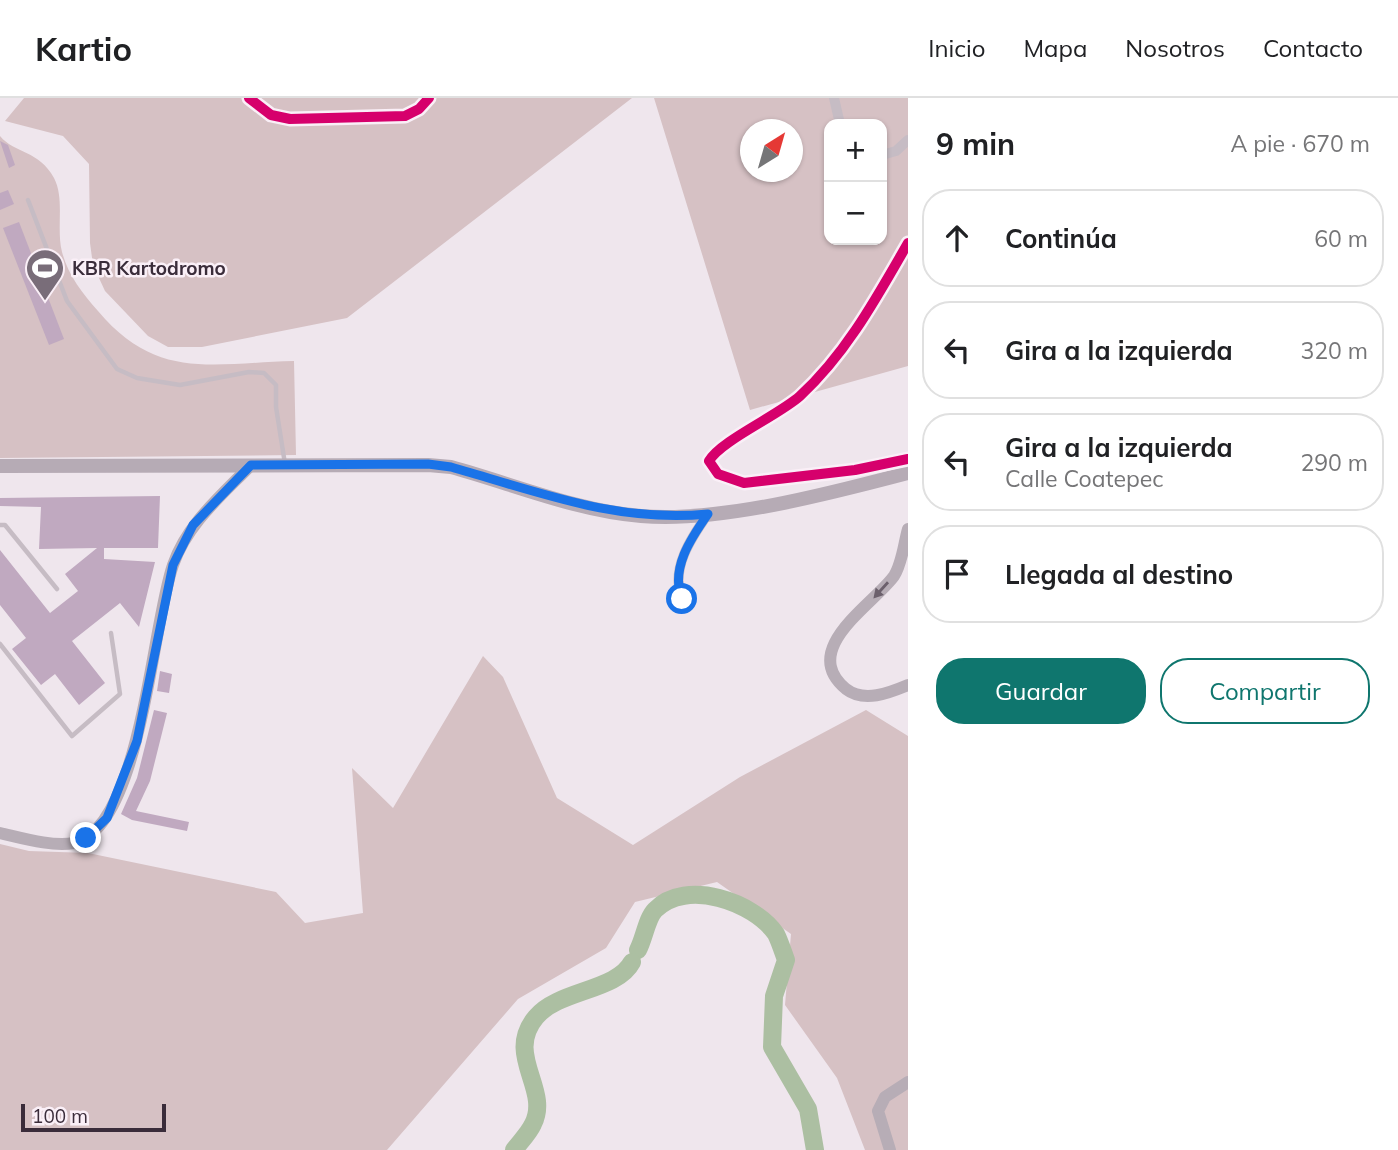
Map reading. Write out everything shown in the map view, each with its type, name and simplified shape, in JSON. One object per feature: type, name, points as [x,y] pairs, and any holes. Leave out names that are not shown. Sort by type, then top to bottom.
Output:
[{"type":"main road","points":[[0,466],[428,464],[451,467],[616,513],[661,517],[708,514],[859,486],[908,473]]},
{"type":"main road","points":[[0,833],[59,844],[74,843],[86,838],[107,818],[137,741],[173,565],[193,525],[251,465]]},
{"type":"main road","points":[[908,529],[895,574],[852,618],[835,640],[831,658],[833,672],[847,690],[866,697],[908,685]]},
{"type":"main road","points":[[890,1150],[878,1111],[886,1097],[908,1082]]},
{"type":"street","points":[[248,98],[271,115],[290,120],[405,116],[419,109],[429,98]]},
{"type":"street","points":[[834,98],[838,119]]},
{"type":"street","points":[[887,154],[896,151],[908,140]]},
{"type":"street","points":[[908,243],[875,301],[823,372],[799,397],[751,431],[722,446],[709,461],[718,474],[744,483],[855,470],[908,459]]},
{"type":"street","points":[[855,470],[859,486]]},
{"type":"street","points":[[682,599],[677,587],[681,563],[689,541],[708,514]]},
{"type":"lane","points":[[28,200],[67,301],[117,369],[136,379],[180,385],[250,372],[264,373],[276,385],[276,407],[285,465]]},
{"type":"lane","points":[[0,524],[5,525],[57,589]]},
{"type":"lane","points":[[0,644],[72,736],[120,694],[111,633]]},
{"type":"shaded area","points":[[24,98],[632,98],[347,318],[202,347],[168,347],[148,336],[105,291],[93,265],[90,243],[89,164],[63,136],[5,121]]},
{"type":"shaded area","points":[[654,98],[908,98],[908,366],[750,410]]},
{"type":"shaded area","name":"KBR Kartodromo","points":[[0,136],[41,162],[54,178],[59,195],[60,243],[68,268],[86,297],[120,333],[142,349],[187,363],[211,365],[294,361],[296,455],[0,458]]},
{"type":"shaded area","points":[[483,656],[503,677],[557,798],[633,845],[740,777],[866,710],[908,736],[908,1150],[865,1150],[837,1078],[785,1005],[791,934],[717,882],[635,902],[606,948],[518,999],[387,1150],[0,1150],[0,844],[29,851],[88,853],[276,892],[305,923],[363,913],[352,768],[393,808]]},
{"type":"building","points":[[0,141],[8,145],[15,165],[9,168]]},
{"type":"building","points":[[8,190],[14,204],[0,210],[0,193]]},
{"type":"building","points":[[19,222],[64,339],[49,345],[3,228]]},
{"type":"building","points":[[160,496],[158,548],[104,548],[104,559],[155,562],[139,627],[120,603],[72,641],[105,683],[79,705],[55,674],[41,685],[12,649],[26,638],[0,605],[0,550],[50,613],[78,591],[65,574],[97,548],[39,549],[41,507],[0,506],[0,498]]},
{"type":"building","points":[[160,671],[172,674],[169,693],[157,691]]},
{"type":"building","points":[[154,710],[167,713],[150,781],[136,811],[189,822],[187,831],[132,820],[121,814],[137,778]]},
{"type":"waterway","points":[[638,950],[655,910],[668,901],[684,896],[719,898],[752,912],[766,922],[776,934],[786,960],[774,996],[772,1047],[808,1109],[815,1150]]},
{"type":"waterway","points":[[514,1150],[531,1127],[537,1111],[537,1098],[526,1058],[527,1031],[546,1008],[614,979],[632,962]]},
{"type":"cycle path","points":[[249,98],[271,115],[290,119],[405,116],[419,109],[429,98]]},
{"type":"cycle path","points":[[908,243],[860,324],[817,380],[791,403],[725,445],[709,461],[718,474],[744,483],[855,470],[908,459]]},
{"type":"place","name":"KBR Kartodromo","points":[[45,302]]},
{"type":"route","points":[[86,838],[107,818],[119,793],[137,741],[173,565],[193,525],[251,465],[428,464],[451,467],[616,513],[661,517],[708,514],[689,541],[681,563],[677,587],[682,599]]}]
